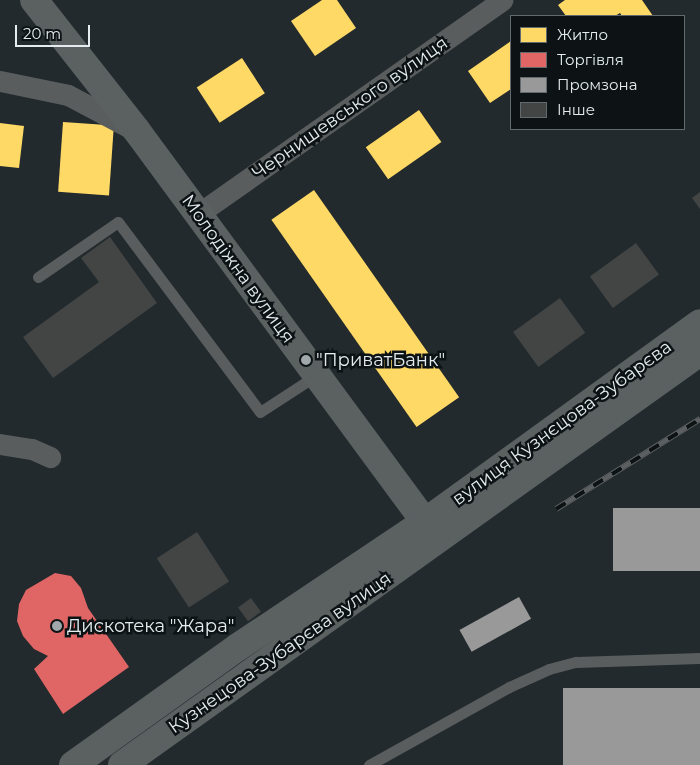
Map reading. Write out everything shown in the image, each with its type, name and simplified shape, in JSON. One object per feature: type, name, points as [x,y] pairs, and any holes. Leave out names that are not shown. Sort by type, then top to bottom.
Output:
[{"type":"main road","name":"Молодіжна вулиця","points":[[34,0],[137,131],[432,531]]},
{"type":"main road","name":"вулиця Кузнєцова-Зубарєва","points":[[432,531],[700,323]]},
{"type":"main road","name":"вулиця Кузнєцова-Зубарєва","points":[[432,531],[700,352]]},
{"type":"main road","name":"Кузнецова-Зубарєва вулиця","points":[[73,765],[238,648],[432,531]]},
{"type":"main road","name":"Кузнецова-Зубарєва вулиця","points":[[122,765],[432,531]]},
{"type":"street","name":"Чернишевського вулиця","points":[[198,214],[502,0]]},
{"type":"street","points":[[0,81],[68,95],[137,131]]},
{"type":"street","points":[[0,444],[32,449],[50,457]]},
{"type":"lane","points":[[38,277],[118,222],[260,412],[317,375]]},
{"type":"lane","points":[[369,765],[509,686],[549,669],[576,662],[700,658]]},
{"type":"building: Житло","points":[[322,0],[337,0],[356,28],[315,56],[291,21]]},
{"type":"building: Житло","points":[[565,0],[642,0],[652,15],[621,15],[620,13],[617,15],[565,15],[558,5]]},
{"type":"building: Житло","points":[[510,42],[510,90],[490,103],[468,71]]},
{"type":"building: Житло","points":[[242,58],[265,93],[220,123],[197,87]]},
{"type":"building: Житло","points":[[419,110],[441,142],[388,179],[366,147]]},
{"type":"building: Житло","points":[[63,122],[114,126],[109,195],[58,192]]},
{"type":"building: Житло","points":[[0,123],[24,126],[19,168],[0,166]]},
{"type":"building: Житло","points":[[314,190],[459,397],[417,427],[271,220]]},
{"type":"building: Торгівля","points":[[55,573],[71,576],[81,588],[88,608],[129,667],[63,714],[34,669],[48,656],[34,649],[23,636],[17,621],[19,604],[26,590]]},
{"type":"building: Промзона","points":[[613,508],[700,508],[700,571],[613,571]]},
{"type":"building: Промзона","points":[[519,597],[531,619],[472,652],[460,630]]},
{"type":"building: Промзона","points":[[563,688],[700,688],[700,765],[563,765]]},
{"type":"building: Інше","points":[[700,192],[700,209],[692,198]]},
{"type":"building: Інше","points":[[110,237],[157,303],[53,378],[23,337],[99,282],[81,258]]},
{"type":"building: Інше","points":[[636,243],[659,275],[613,308],[590,277]]},
{"type":"building: Інше","points":[[560,298],[585,333],[538,367],[513,332]]},
{"type":"building: Інше","points":[[197,532],[229,581],[189,608],[157,558]]},
{"type":"building: Інше","points":[[251,598],[261,612],[248,621],[238,607]]},
{"type":"railway","points":[[556,509],[700,419]]},
{"type":"place","name":"\"ПриватБанк\"","points":[[306,360]]},
{"type":"place","name":"Дискотека \"Жара\"","points":[[57,626]]}]
